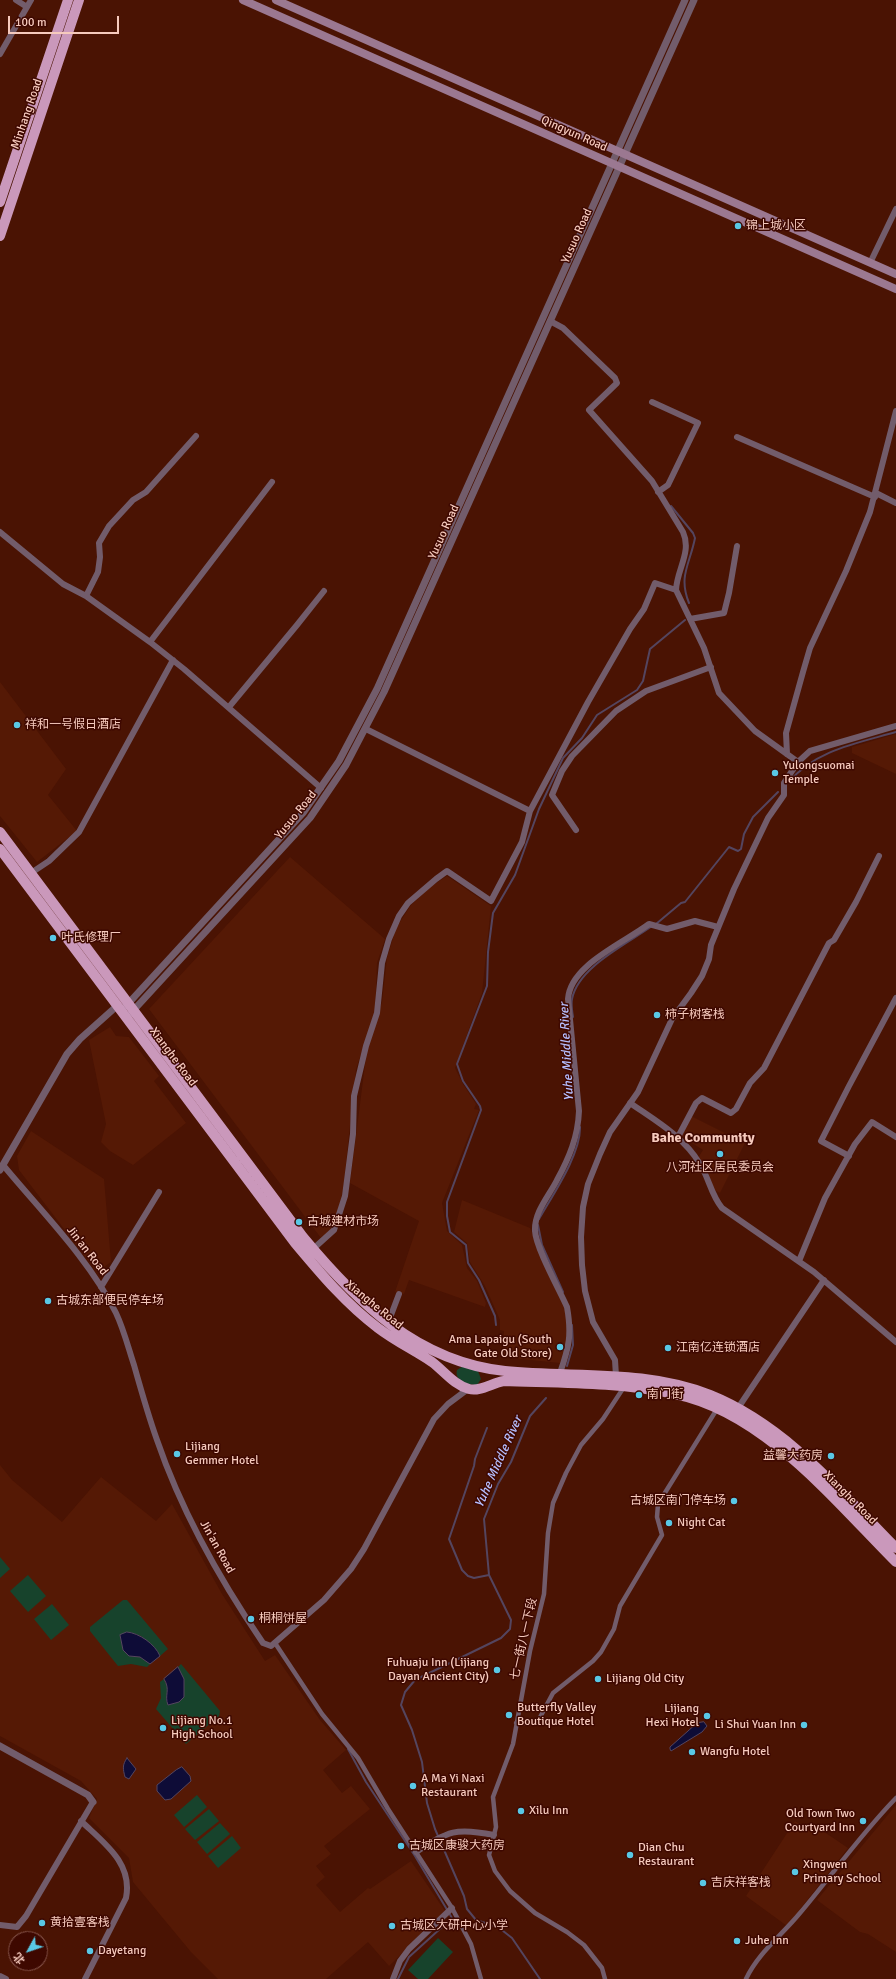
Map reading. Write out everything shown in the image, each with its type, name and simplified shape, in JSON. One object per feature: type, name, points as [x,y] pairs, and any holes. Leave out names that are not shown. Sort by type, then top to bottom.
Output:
[{"type":"highway","name":"Minhang Road","points":[[0,202],[68,0]]},
{"type":"highway","name":"Minhang Road","points":[[0,236],[79,0]]},
{"type":"highway","name":"Xianghe Road","points":[[0,832],[31,873],[126,1009],[295,1243],[332,1288],[378,1329],[432,1362],[459,1385],[468,1389],[473,1390],[504,1381],[624,1386],[676,1394],[717,1409],[742,1422],[808,1473],[896,1562]]},
{"type":"highway","name":"Xianghe Road","points":[[0,849],[313,1249],[350,1291],[388,1323],[423,1344],[458,1359],[486,1367],[505,1371],[616,1376],[678,1384],[711,1395],[738,1408],[776,1434],[805,1458],[896,1548]]},
{"type":"highway","points":[[450,1377],[452,1368],[458,1359]]},
{"type":"highway","points":[[486,1367],[490,1377],[487,1386]]},
{"type":"main road","name":"Qingyun Road","points":[[243,0],[896,289]]},
{"type":"main road","name":"Qingyun Road","points":[[276,0],[621,154],[896,274]]},
{"type":"street","points":[[16,0],[27,7]]},
{"type":"street","points":[[0,54],[31,0]]},
{"type":"street","name":"Yusuo Road","points":[[126,1009],[305,824],[335,783],[366,729],[550,321],[685,0]]},
{"type":"street","name":"Yusuo Road","points":[[621,154],[694,0]]},
{"type":"street","name":"Yusuo Road","points":[[126,1009],[290,829],[322,788],[339,761],[368,707],[616,166]]},
{"type":"street","points":[[870,263],[896,209]]},
{"type":"street","points":[[550,321],[563,328],[614,378],[617,383],[589,410],[652,481],[683,532],[687,550],[677,580],[676,590],[711,667],[719,693],[755,732],[798,762]]},
{"type":"street","points":[[652,402],[698,423],[668,485],[658,492]]},
{"type":"street","points":[[786,754],[786,733],[810,648],[846,571],[875,495],[896,411]]},
{"type":"street","points":[[86,596],[98,572],[100,557],[99,543],[109,526],[133,500],[146,492],[196,436]]},
{"type":"street","points":[[737,437],[896,503]]},
{"type":"street","points":[[150,642],[272,482]]},
{"type":"street","points":[[0,532],[63,584],[86,596],[173,660],[322,788]]},
{"type":"street","points":[[690,620],[724,613],[737,546]]},
{"type":"street","points":[[313,1249],[334,1230],[345,1196],[353,1134],[354,1096],[366,1046],[377,1013],[385,950],[396,922],[408,903],[447,871],[490,902],[522,842],[530,812],[588,702],[630,628],[644,609],[655,583],[676,590]]},
{"type":"street","points":[[229,707],[324,591]]},
{"type":"street","points":[[31,873],[49,860],[79,832],[173,660]]},
{"type":"street","points":[[576,830],[552,795],[562,771],[572,756],[591,738],[607,719],[626,703],[646,692],[711,667]]},
{"type":"street","points":[[616,1376],[615,1360],[593,1322],[583,1278],[581,1237],[588,1184],[610,1132],[638,1092],[672,1019],[692,993],[702,976],[718,927],[756,840],[768,818],[784,795],[784,783],[798,762],[810,751],[896,726]]},
{"type":"street","points":[[366,729],[530,812]]},
{"type":"street","points":[[678,1137],[696,1103],[702,1098],[731,1113],[736,1109],[747,1087],[764,1068],[829,943],[834,940],[856,902],[879,856]]},
{"type":"street","points":[[560,1373],[570,1345],[569,1316],[567,1307],[537,1242],[535,1230],[539,1213],[571,1152],[578,1127],[579,1111],[568,1000],[573,982],[588,965],[649,924],[667,929],[695,921],[718,927]]},
{"type":"street","points":[[849,1156],[821,1141],[848,1086],[896,998]]},
{"type":"street","name":"Jin'an Road","points":[[126,1009],[80,1039],[67,1054],[2,1167],[86,1264],[101,1287],[123,1328],[157,1441],[190,1519],[222,1578],[263,1643],[271,1646],[275,1643]]},
{"type":"street","points":[[630,1103],[678,1137],[691,1150],[702,1166],[714,1196],[722,1208],[824,1280],[896,1342]]},
{"type":"street","points":[[799,1262],[825,1198],[849,1156],[872,1122],[896,1137]]},
{"type":"street","points":[[101,1287],[159,1192]]},
{"type":"street","points":[[738,1408],[824,1280]]},
{"type":"street","points":[[388,1323],[399,1294]]},
{"type":"street","name":"七一街八一下段","points":[[605,1979],[602,1968],[584,1945],[567,1932],[535,1913],[520,1901],[502,1882],[491,1863],[490,1850],[496,1827],[493,1797],[510,1754],[544,1594],[548,1533],[553,1503],[566,1473],[581,1445],[603,1419],[624,1386]]},
{"type":"street","points":[[468,1389],[448,1404],[434,1419],[364,1549],[351,1569],[324,1600],[275,1643],[322,1714],[358,1758],[363,1769],[452,1908],[471,1944],[481,1979]]},
{"type":"street","points":[[516,1723],[537,1723],[553,1693],[593,1661],[601,1652],[614,1630],[620,1606],[662,1535],[657,1517],[658,1504],[717,1409]]},
{"type":"street","points":[[0,1746],[88,1795],[93,1802],[26,1916],[17,1927],[0,1926]]},
{"type":"street","points":[[746,1979],[763,1954],[800,1913],[868,1829],[896,1798]]},
{"type":"street","points":[[81,1821],[121,1862],[126,1873],[127,1885],[126,1898],[85,1979]]},
{"type":"street","points":[[416,1852],[434,1839],[443,1835],[473,1831],[494,1836]]},
{"type":"street","points":[[393,1979],[400,1961],[410,1949],[452,1908]]},
{"type":"street","points":[[0,1976],[6,1979]]},
{"type":"shaded area","name":"祥和一号假日酒店","points":[[0,682],[66,769],[48,795],[77,831],[37,862],[0,816]]},
{"type":"shaded area","points":[[896,734],[896,774],[852,753],[852,747]]},
{"type":"shaded area","points":[[290,857],[385,939],[377,963],[375,1013],[356,1069],[343,1191],[334,1227],[321,1238],[149,1009]]},
{"type":"shaded area","points":[[447,876],[491,906],[482,993],[455,1068],[476,1104],[474,1109],[479,1110],[442,1203],[447,1231],[462,1245],[467,1268],[477,1281],[486,1303],[485,1307],[409,1280],[404,1294],[395,1292],[419,1221],[350,1183],[367,1049],[382,1002],[387,958],[396,928],[411,905],[430,887]]},
{"type":"shaded area","points":[[110,1027],[116,1036],[129,1037],[159,1076],[154,1081],[186,1123],[133,1165],[110,1151],[101,1142],[106,1124],[89,1040]]},
{"type":"shaded area","name":"八河社区居民委员会","points":[[691,1116],[745,1143],[720,1193],[712,1189],[698,1158],[703,1150],[681,1136]]},
{"type":"shaded area","points":[[31,1131],[104,1179],[111,1262],[97,1272],[19,1170],[17,1156]]},
{"type":"shaded area","points":[[462,1200],[530,1228],[564,1304],[567,1323],[567,1343],[560,1363],[502,1357],[504,1331],[500,1330],[500,1320],[485,1286],[470,1262],[467,1243],[454,1232]]},
{"type":"shaded area","name":"Lijiang No.1 High School","points":[[0,1465],[12,1480],[62,1522],[101,1477],[156,1521],[172,1504],[222,1594],[265,1661],[275,1655],[320,1720],[346,1750],[323,1770],[342,1793],[351,1786],[370,1809],[324,1846],[331,1854],[316,1866],[325,1877],[316,1885],[340,1912],[368,1888],[370,1889],[411,1861],[445,1911],[389,1966],[368,1942],[326,1979],[218,1979],[191,1952],[133,1882],[129,1858],[89,1818],[97,1799],[81,1781],[0,1736]]},
{"type":"shaded area","points":[[127,1632],[137,1634],[151,1643],[160,1656],[150,1664],[140,1657],[129,1656],[123,1650],[120,1635]]},
{"type":"shaded area","points":[[178,1667],[184,1679],[184,1697],[179,1702],[168,1705],[167,1686],[164,1679]]},
{"type":"shaded area","points":[[704,1722],[707,1726],[702,1732],[671,1751],[670,1747],[697,1723]]},
{"type":"shaded area","points":[[127,1758],[136,1769],[129,1779],[125,1777],[123,1769]]},
{"type":"shaded area","points":[[182,1767],[190,1776],[191,1781],[171,1799],[165,1800],[157,1791],[157,1785]]},
{"type":"shaded area","points":[[896,1805],[896,1952],[868,1934],[860,1932],[817,1900]]},
{"type":"shaded area","name":"Xingwen Primary School","points":[[795,1821],[810,1831],[814,1825],[848,1848],[787,1926],[746,1896]]},
{"type":"green space","points":[[463,1366],[478,1371],[481,1379],[477,1385],[462,1382],[460,1380],[457,1370]]},
{"type":"green space","points":[[0,1557],[10,1569],[0,1578]]},
{"type":"green space","points":[[28,1575],[46,1596],[28,1612],[10,1591]]},
{"type":"green space","points":[[123,1600],[127,1600],[168,1649],[160,1656],[141,1636],[131,1633],[134,1657],[140,1657],[150,1664],[147,1667],[131,1664],[118,1666],[90,1631],[90,1627]]},
{"type":"green space","points":[[52,1604],[69,1625],[51,1640],[34,1619]]},
{"type":"green space","points":[[181,1664],[220,1711],[219,1716],[186,1744],[156,1709],[161,1698],[160,1682],[164,1679],[168,1688],[167,1699],[172,1704],[180,1697],[183,1682],[178,1667]]},
{"type":"green space","points":[[197,1795],[207,1807],[184,1827],[174,1815]]},
{"type":"green space","points":[[209,1809],[219,1821],[195,1840],[185,1829]]},
{"type":"green space","points":[[220,1823],[230,1834],[207,1854],[197,1842]]},
{"type":"green space","points":[[232,1836],[241,1848],[218,1868],[208,1856]]},
{"type":"green space","points":[[438,1938],[453,1952],[428,1979],[418,1979],[408,1970]]},
{"type":"waterway","points":[[671,506],[693,533],[695,538],[685,577],[686,594],[689,603]]},
{"type":"waterway","points":[[496,1325],[495,1316],[479,1280],[468,1263],[466,1245],[450,1232],[447,1216],[447,1202],[481,1110],[480,1106],[463,1081],[457,1064],[487,986],[488,952],[493,913],[515,875],[539,809],[563,758],[582,738],[597,715],[637,690],[643,681],[650,649],[685,620]]},
{"type":"waterway","name":"Yuhe Middle River","points":[[789,782],[811,762],[824,755],[852,744],[896,732]]},
{"type":"waterway","name":"Yuhe Middle River","points":[[656,924],[681,903],[685,902],[729,847],[738,851],[741,849],[744,834],[753,817],[778,792]]},
{"type":"waterway","name":"Yuhe Middle River","points":[[573,1017],[572,999],[576,987],[584,977],[605,957],[652,926]]},
{"type":"waterway","name":"Yuhe Middle River","points":[[539,1219],[571,1162],[576,1150],[580,1127]]},
{"type":"waterway","name":"Yuhe Middle River","points":[[538,1225],[542,1245],[563,1292]]},
{"type":"waterway","name":"Yuhe Middle River","points":[[567,1366],[573,1345],[572,1325]]},
{"type":"waterway","name":"Yuhe Middle River","points":[[540,1979],[512,1938],[498,1927],[476,1920],[467,1909],[464,1896],[435,1829],[427,1803],[422,1762],[412,1730],[401,1705],[405,1692],[415,1680],[501,1638],[510,1629],[511,1620],[489,1575],[484,1519],[498,1484],[511,1462],[530,1416],[546,1398]]},
{"type":"waterway","points":[[487,1428],[475,1459],[474,1466],[449,1539],[462,1570],[468,1576],[474,1578],[489,1575]]},
{"type":"waterway","points":[[348,1749],[366,1782],[415,1856],[452,1918],[409,1957],[398,1979]]},
{"type":"place","name":"锦上城小区","points":[[738,226]]},
{"type":"place","name":"祥和一号假日酒店","points":[[17,725]]},
{"type":"place","name":"Yulongsuomai Temple","points":[[775,773]]},
{"type":"place","name":"叶氏修理厂","points":[[53,938]]},
{"type":"place","name":"柿子树客栈","points":[[657,1015]]},
{"type":"place","name":"八河社区居民委员会","points":[[720,1154]]},
{"type":"place","name":"古城建材市场","points":[[299,1222]]},
{"type":"place","name":"古城东部便民停车场","points":[[48,1301]]},
{"type":"place","name":"Ama Lapaigu (South Gate Old Store)","points":[[560,1347]]},
{"type":"place","name":"江南亿连锁酒店","points":[[668,1348]]},
{"type":"place","name":"南门街","points":[[639,1395]]},
{"type":"place","name":"Lijiang Gemmer Hotel","points":[[177,1454]]},
{"type":"place","name":"益馨大药房","points":[[831,1456]]},
{"type":"place","name":"古城区南门停车场","points":[[734,1501]]},
{"type":"place","name":"Night Cat","points":[[669,1523]]},
{"type":"place","name":"桐桐饼屋","points":[[251,1619]]},
{"type":"place","name":"Fuhuaju Inn (Lijiang Dayan Ancient City)","points":[[497,1670]]},
{"type":"place","name":"Lijiang Old City","points":[[598,1679]]},
{"type":"place","name":"Butterfly Valley Boutique Hotel","points":[[509,1715]]},
{"type":"place","name":"Lijiang Hexi Hotel","points":[[707,1716]]},
{"type":"place","name":"Li Shui Yuan Inn","points":[[804,1725]]},
{"type":"place","name":"Lijiang No.1 High School","points":[[163,1728]]},
{"type":"place","name":"Wangfu Hotel","points":[[692,1752]]},
{"type":"place","name":"A Ma Yi Naxi Restaurant","points":[[413,1786]]},
{"type":"place","name":"Xilu Inn","points":[[521,1811]]},
{"type":"place","name":"Old Town Two Courtyard Inn","points":[[863,1821]]},
{"type":"place","name":"古城区康骏大药房","points":[[401,1846]]},
{"type":"place","name":"Dian Chu Restaurant","points":[[630,1855]]},
{"type":"place","name":"Xingwen Primary School","points":[[795,1872]]},
{"type":"place","name":"吉庆祥客栈","points":[[703,1883]]},
{"type":"place","name":"黄拾壹客栈","points":[[42,1923]]},
{"type":"place","name":"古城区大研中心小学","points":[[392,1926]]},
{"type":"place","name":"Juhe Inn","points":[[737,1941]]},
{"type":"place","name":"Dayetang","points":[[90,1951]]},
{"type":"district","name":"Bahe Community","points":[[703,1138]]}]
